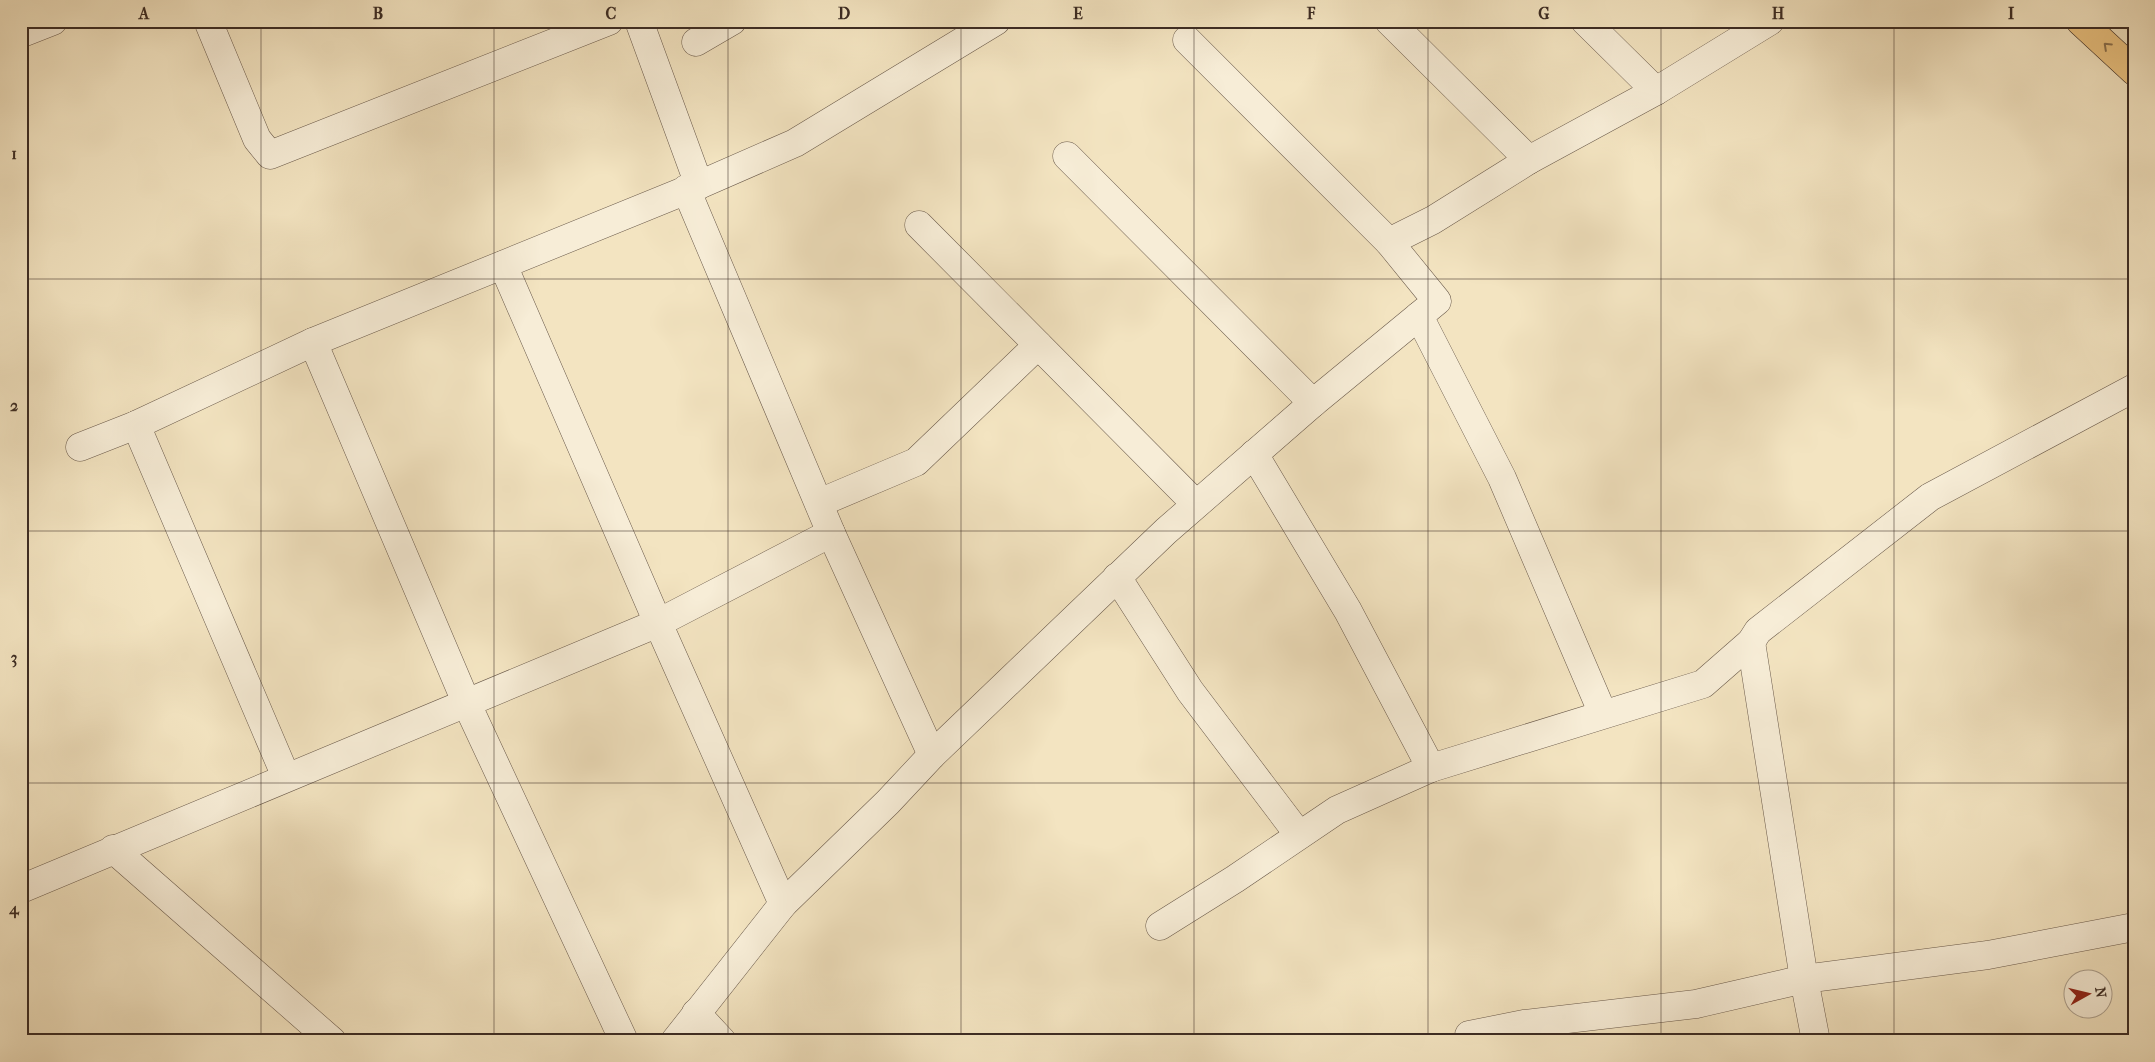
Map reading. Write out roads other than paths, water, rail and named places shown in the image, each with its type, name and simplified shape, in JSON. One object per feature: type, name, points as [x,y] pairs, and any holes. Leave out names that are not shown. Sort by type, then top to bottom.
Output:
[{"type":"highway","points":[[2080,21],[2134,70]]},
{"type":"street","points":[[25,32],[53,21]]},
{"type":"street","points":[[208,21],[257,139],[270,155],[609,21]]},
{"type":"street","points":[[639,21],[692,187],[831,533],[932,755]]},
{"type":"street","points":[[696,42],[732,21]]},
{"type":"street","points":[[80,447],[136,425],[313,342],[692,187],[794,143],[996,21]]},
{"type":"street","points":[[1389,21],[1529,160]]},
{"type":"street","points":[[1585,21],[1656,91]]},
{"type":"street","points":[[1389,242],[1433,220],[1529,160],[1656,91],[1770,21]]},
{"type":"street","points":[[675,1041],[783,904],[888,802],[932,755],[1117,577],[1196,504],[1313,402],[1437,301],[1389,242],[1187,40]]},
{"type":"street","points":[[1067,156],[1313,402]]},
{"type":"street","points":[[919,225],[1196,504]]},
{"type":"street","points":[[503,265],[658,623],[783,904]]},
{"type":"street","points":[[1420,316],[1502,478],[1604,714]]},
{"type":"street","points":[[313,342],[466,702],[624,1041]]},
{"type":"street","points":[[819,503],[916,462],[1038,345]]},
{"type":"street","points":[[1160,926],[1235,879],[1337,810],[1431,768],[1703,684],[1751,642],[1758,631],[1930,497],[2134,388]]},
{"type":"street","points":[[136,425],[286,777]]},
{"type":"street","points":[[1254,454],[1348,611],[1431,768]]},
{"type":"street","points":[[21,889],[112,849],[658,623],[831,533]]},
{"type":"street","points":[[1117,577],[1190,690],[1299,836]]},
{"type":"street","points":[[1751,642],[1804,979],[1816,1041]]},
{"type":"street","points":[[112,849],[332,1041]]},
{"type":"street","points":[[1469,1035],[1524,1024],[1696,1004],[1804,979],[1988,955],[2134,927]]},
{"type":"street","points":[[696,1013],[722,1041]]}]
